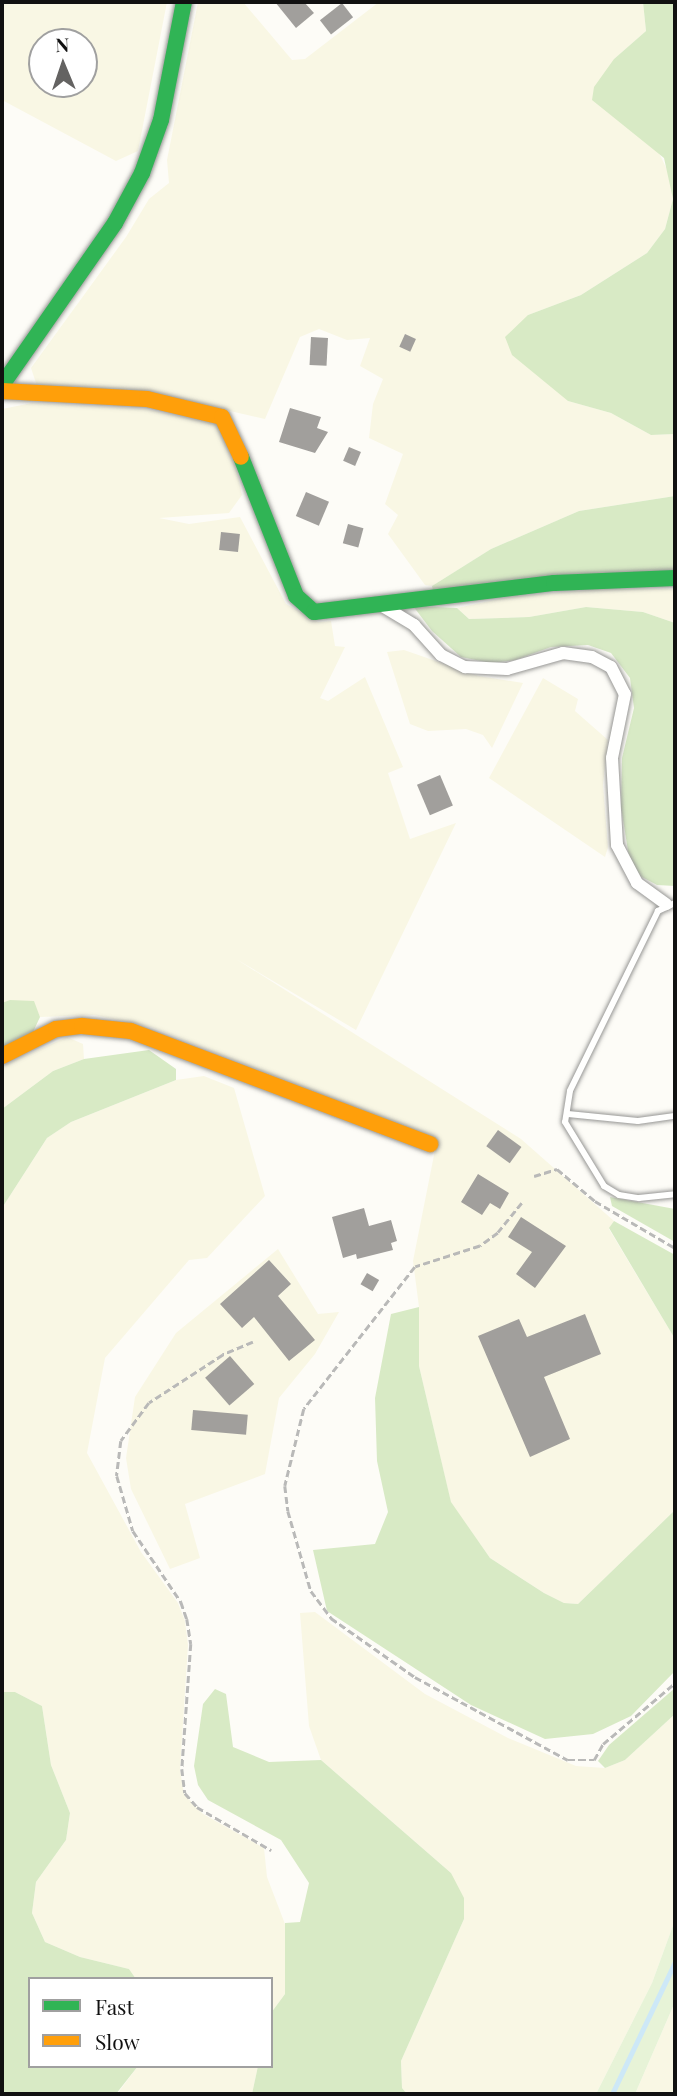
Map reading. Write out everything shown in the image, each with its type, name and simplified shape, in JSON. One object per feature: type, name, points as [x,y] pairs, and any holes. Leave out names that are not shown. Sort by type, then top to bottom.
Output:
[{"type":"street","points":[[2,385],[137,185],[161,120],[184,2]]},
{"type":"street","points":[[2,391],[147,399],[222,417],[232,431],[257,507],[300,604],[314,612],[554,583],[675,578]]},
{"type":"street","points":[[381,605],[414,625],[441,655],[465,667],[507,670],[563,653],[592,657],[611,667],[625,694],[612,758],[617,845],[637,883],[670,903]]},
{"type":"street","points":[[2,1056],[56,1029],[92,1027],[131,1031],[430,1144]]},
{"type":"lane","points":[[670,903],[658,911],[570,1091],[565,1122],[575,1144],[604,1186],[619,1195],[639,1198],[675,1194]]},
{"type":"lane","points":[[568,1114],[638,1121],[675,1116]]},
{"type":"path","points":[[534,1176],[557,1169],[595,1201],[675,1248]]},
{"type":"path","points":[[522,1203],[498,1233],[480,1246],[415,1268],[304,1409],[285,1486],[288,1511],[311,1591],[331,1618],[415,1677],[568,1760],[584,1763],[594,1760],[603,1744],[675,1683]]},
{"type":"path","points":[[253,1342],[223,1355],[149,1403],[121,1441],[117,1476],[133,1531],[181,1602],[187,1619],[191,1644],[182,1769],[185,1793],[197,1807],[271,1850]]},
{"type":"shaded area","points":[[2,2],[167,2],[138,151],[116,161],[2,100]]},
{"type":"shaded area","points":[[198,2],[243,2],[292,60],[305,59],[379,2],[643,2],[646,31],[614,59],[671,178],[673,199],[665,229],[647,253],[581,295],[528,315],[568,401],[611,413],[651,435],[675,434],[675,496],[579,511],[491,549],[432,586],[425,585],[388,534],[398,515],[385,504],[403,454],[369,438],[373,404],[383,379],[360,366],[370,338],[347,340],[319,329],[300,337],[265,419],[148,392],[37,386],[31,368],[126,237],[149,199],[169,183],[167,160]]},
{"type":"shaded area","points":[[32,403],[145,409],[220,425],[230,439],[242,495],[229,513],[159,518],[189,524],[240,517],[286,604],[318,622],[331,621],[335,646],[345,647],[320,698],[328,701],[365,677],[403,767],[388,773],[410,839],[456,823],[356,1030],[236,959],[521,1139],[614,1221],[609,1229],[675,1339],[675,1510],[578,1604],[564,1603],[544,1593],[490,1558],[451,1503],[419,1366],[419,1307],[413,1261],[437,1140],[151,1027],[94,1015],[40,1017],[33,1001],[2,1003],[2,409]]},
{"type":"shaded area","points":[[600,589],[675,589],[675,623],[643,612],[586,607],[529,617],[469,619],[457,608],[508,597]]},
{"type":"shaded area","points":[[404,650],[479,676],[523,683],[492,748],[483,735],[466,729],[428,731],[410,724],[387,652]]},
{"type":"shaded area","points":[[543,678],[578,699],[575,711],[608,740],[603,785],[608,847],[605,857],[489,778]]},
{"type":"shaded area","points":[[67,1037],[83,1044],[84,1059],[53,1071],[2,1109],[2,1066]]},
{"type":"shaded area","points":[[204,1076],[234,1088],[265,1196],[207,1258],[189,1260],[105,1358],[87,1453],[141,1552],[178,1603],[185,1621],[188,1645],[180,1770],[184,1794],[203,1814],[264,1848],[267,1877],[285,1924],[285,1994],[273,2010],[273,1977],[135,1977],[129,1969],[80,1957],[45,1942],[32,1913],[36,1882],[66,1840],[70,1813],[51,1765],[42,1706],[15,1692],[2,1692],[2,1208],[47,1138],[71,1122],[176,1080]]},
{"type":"shaded area","points":[[278,1249],[318,1314],[339,1312],[315,1354],[279,1398],[265,1474],[185,1504],[200,1558],[170,1569],[131,1489],[126,1458],[135,1397],[176,1333]]},
{"type":"shaded area","points":[[315,1612],[425,1694],[508,1738],[576,1766],[605,1768],[625,1760],[675,1714],[675,1920],[652,1983],[596,2094],[407,2094],[402,2088],[401,2061],[464,1919],[451,1873],[321,1760],[309,1726],[300,1613]]},
{"type":"shaded area","points":[[675,2002],[675,2094],[635,2094]]},
{"type":"shaded area","points":[[136,2068],[258,2068],[252,2094],[117,2094]]},
{"type":"green space","points":[[643,2],[675,2],[675,434],[651,435],[611,413],[568,401],[512,355],[505,337],[528,315],[581,295],[647,253],[665,229],[673,199],[664,158],[592,100],[594,87],[614,59],[646,31]]},
{"type":"green space","points":[[675,496],[675,575],[434,595],[432,586],[491,549],[579,511]]},
{"type":"green space","points":[[413,606],[457,608],[469,619],[529,617],[586,607],[643,612],[675,623],[675,886],[657,885],[640,876],[629,857],[621,807],[622,758],[634,708],[630,678],[611,653],[588,645],[551,647],[515,660],[491,663],[461,657],[432,631]]},
{"type":"green space","points":[[10,1000],[34,1001],[40,1017],[33,1032],[2,1049],[2,1003]]},
{"type":"green space","points":[[149,1050],[176,1069],[176,1080],[71,1122],[47,1138],[2,1208],[2,1109],[53,1071],[84,1059]]},
{"type":"green space","points":[[610,1197],[675,1209],[675,1242],[612,1206]]},
{"type":"green space","points":[[614,1221],[675,1255],[675,1339],[609,1228]]},
{"type":"green space","points":[[419,1307],[419,1366],[451,1502],[490,1558],[544,1593],[564,1603],[578,1604],[675,1510],[675,1671],[631,1716],[593,1734],[545,1739],[471,1705],[327,1611],[313,1550],[375,1544],[388,1512],[377,1461],[375,1398],[391,1314]]},
{"type":"green space","points":[[675,1688],[675,1714],[625,1760],[605,1768],[598,1761],[609,1745]]},
{"type":"green space","points":[[215,1689],[226,1694],[233,1747],[269,1762],[321,1760],[451,1873],[464,1898],[464,1919],[401,2061],[402,2088],[407,2094],[252,2094],[258,2068],[273,2068],[273,2010],[285,1994],[285,1923],[300,1922],[309,1883],[281,1840],[208,1800],[198,1785],[194,1766],[203,1704]]},
{"type":"green space","points":[[2,1692],[15,1692],[42,1706],[51,1765],[70,1813],[66,1840],[36,1882],[32,1913],[45,1942],[80,1957],[129,1969],[135,1977],[28,1977],[28,2068],[136,2068],[116,2094],[2,2094]]},
{"type":"green space","points":[[675,1920],[675,2002],[635,2094],[596,2094],[652,1983]]},
{"type":"building","points":[[275,2],[304,2],[314,13],[296,28]]},
{"type":"building","points":[[342,3],[353,17],[331,34],[320,20]]},
{"type":"building","points":[[405,334],[416,339],[410,352],[399,347]]},
{"type":"building","points":[[311,337],[328,338],[327,366],[310,365]]},
{"type":"building","points":[[290,408],[321,417],[317,428],[328,432],[315,453],[279,442]]},
{"type":"building","points":[[349,447],[361,452],[355,466],[343,461]]},
{"type":"building","points":[[306,492],[329,502],[319,526],[296,516]]},
{"type":"building","points":[[348,524],[363,528],[358,547],[343,543]]},
{"type":"building","points":[[221,532],[240,534],[238,552],[219,550]]},
{"type":"building","points":[[440,775],[453,805],[430,815],[417,785]]},
{"type":"building","points":[[498,1130],[521,1147],[510,1163],[486,1146]]},
{"type":"building","points":[[478,1174],[509,1193],[500,1209],[490,1203],[482,1215],[461,1202]]},
{"type":"building","points":[[364,1208],[369,1226],[391,1220],[397,1241],[391,1243],[393,1250],[357,1259],[356,1254],[343,1258],[332,1217]]},
{"type":"building","points":[[521,1217],[566,1246],[535,1288],[516,1274],[532,1252],[508,1237]]},
{"type":"building","points":[[269,1260],[291,1284],[278,1296],[315,1340],[289,1361],[254,1317],[242,1328],[220,1304]]},
{"type":"building","points":[[367,1273],[379,1280],[373,1291],[360,1284]]},
{"type":"building","points":[[585,1314],[601,1354],[544,1377],[570,1439],[530,1457],[478,1336],[519,1319],[527,1337]]},
{"type":"building","points":[[230,1356],[254,1384],[229,1406],[205,1378]]},
{"type":"building","points":[[193,1410],[248,1415],[246,1435],[191,1430]]},
{"type":"waterway","points":[[612,2094],[675,1962]]},
{"type":"traffic: fast","points":[[2,385],[115,223],[142,173],[161,120],[184,2]]},
{"type":"traffic: fast","points":[[241,457],[296,596],[314,612],[554,583],[675,578]]},
{"type":"traffic: slow","points":[[2,391],[147,399],[222,417],[241,457]]},
{"type":"traffic: slow","points":[[2,1056],[56,1029],[82,1026],[131,1031],[430,1144]]}]
